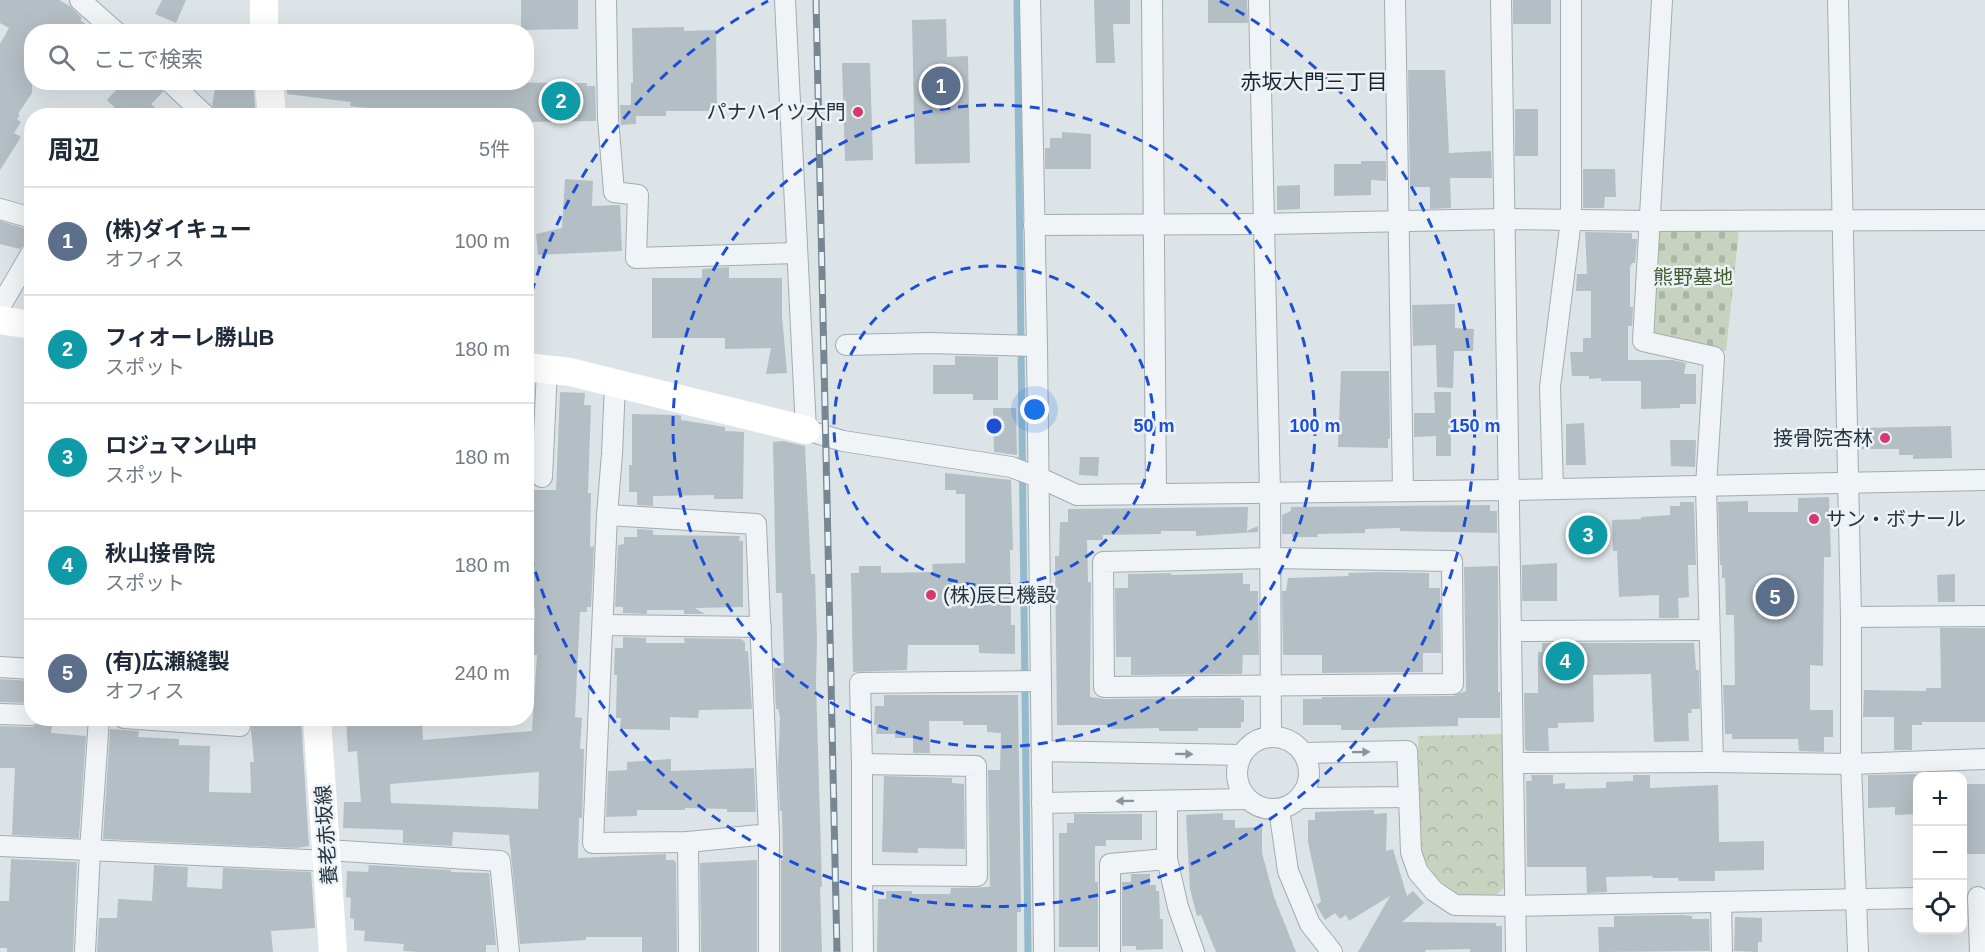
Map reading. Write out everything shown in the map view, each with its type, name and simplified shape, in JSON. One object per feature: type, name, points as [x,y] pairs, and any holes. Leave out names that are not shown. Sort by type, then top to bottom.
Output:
[{"type":"street","points":[[80,0],[107,24]]},
{"type":"street","points":[[264,0],[264,24]]},
{"type":"street","points":[[606,0],[608,118],[614,192],[638,195],[636,258],[797,253]]},
{"type":"street","points":[[784,0],[806,430]]},
{"type":"street","points":[[1030,0],[1044,952]]},
{"type":"street","points":[[1152,0],[1156,494]]},
{"type":"street","points":[[1259,0],[1270,492],[1271,737]]},
{"type":"street","points":[[1395,0],[1403,491]]},
{"type":"street","points":[[1501,0],[1516,952]]},
{"type":"street","points":[[1553,489],[1550,387],[1571,220],[1571,0]]},
{"type":"street","points":[[1662,0],[1643,341],[1714,357],[1706,486],[1713,762]]},
{"type":"street","points":[[1838,0],[1851,617],[1851,764],[1858,952]]},
{"type":"street","points":[[176,90],[190,108]]},
{"type":"street","points":[[270,90],[271,108]]},
{"type":"street","points":[[0,209],[24,216]]},
{"type":"street","points":[[1034,225],[1264,224],[1505,219],[1843,222],[1985,220]]},
{"type":"street","points":[[0,307],[24,266]]},
{"type":"street","points":[[0,320],[24,324]]},
{"type":"street","points":[[846,345],[929,343],[1034,346]]},
{"type":"street","points":[[542,477],[537,368],[570,372],[843,441],[1013,468],[1077,495],[1510,490],[1985,480]]},
{"type":"street","points":[[615,384],[593,843],[688,842],[769,834]]},
{"type":"street","points":[[607,514],[756,524],[769,834],[769,952]]},
{"type":"street","points":[[1270,558],[1452,561],[1454,684],[1104,687],[1103,562],[1270,558]]},
{"type":"street","points":[[1851,617],[1985,616]]},
{"type":"street","points":[[603,625],[761,627]]},
{"type":"street","points":[[1512,631],[1709,630]]},
{"type":"street","points":[[0,667],[24,668]]},
{"type":"street","points":[[863,952],[860,683],[1039,681]]},
{"type":"street","points":[[0,714],[24,715]]},
{"type":"street","points":[[85,952],[98,726]]},
{"type":"street","name":"養老赤坂線","points":[[318,726],[333,952]]},
{"type":"street","points":[[1271,737],[1284,739],[1294,744],[1303,753],[1308,764],[1309,776],[1307,787],[1291,806],[1267,810],[1246,799],[1236,777],[1241,754],[1249,745],[1260,739],[1271,737]]},
{"type":"street","points":[[1042,751],[1241,754]]},
{"type":"street","points":[[1303,753],[1407,751],[1411,852],[1418,872],[1434,891],[1455,905],[1516,906],[1913,898]]},
{"type":"street","points":[[1514,763],[1851,764],[1985,759]]},
{"type":"street","points":[[862,764],[976,766],[977,876],[862,875]]},
{"type":"street","points":[[1300,798],[1408,797]]},
{"type":"street","points":[[1042,803],[1246,799]]},
{"type":"street","points":[[1167,801],[1167,859],[1178,907],[1194,952]]},
{"type":"street","points":[[1279,809],[1288,871],[1310,924],[1332,952]]},
{"type":"street","points":[[688,842],[689,952]]},
{"type":"street","points":[[0,846],[90,851],[500,861],[509,952]]},
{"type":"street","points":[[1110,952],[1110,864],[1167,859]]},
{"type":"street","points":[[1975,897],[1980,952]]},
{"type":"street","points":[[1721,902],[1722,952]]},
{"type":"green space","name":"熊野墓地","points":[[1656,229],[1739,230],[1726,351],[1653,338]]},
{"type":"green space","points":[[1503,734],[1507,885],[1495,896],[1461,896],[1436,878],[1420,854],[1418,736]]},
{"type":"building","points":[[0,0],[59,0],[71,7],[85,24],[24,24],[24,90],[32,90],[32,93],[18,114],[20,115],[17,119],[21,122],[14,133],[21,137],[0,170],[0,44],[9,28],[0,23]]},
{"type":"building","points":[[162,0],[186,0],[176,23],[155,14]]},
{"type":"building","points":[[521,0],[578,0],[578,29],[534,30],[534,24],[521,24]]},
{"type":"building","points":[[1094,0],[1130,0],[1130,24],[1113,24],[1115,63],[1096,63]]},
{"type":"building","points":[[1208,0],[1247,0],[1248,23],[1208,23]]},
{"type":"building","points":[[1513,0],[1551,0],[1551,24],[1513,24]]},
{"type":"building","points":[[946,19],[947,57],[968,56],[970,163],[915,164],[912,20]]},
{"type":"building","points":[[684,27],[684,31],[716,30],[717,111],[666,111],[666,116],[636,116],[636,124],[621,125],[620,105],[631,105],[632,28]]},
{"type":"building","name":"パナハイツ大門","points":[[842,63],[870,63],[873,160],[845,161]]},
{"type":"building","points":[[1408,70],[1445,70],[1449,153],[1491,151],[1492,178],[1450,178],[1451,208],[1430,209],[1430,187],[1410,187]]},
{"type":"building","points":[[534,83],[587,83],[587,86],[595,86],[596,121],[534,122],[534,108],[367,108],[350,106],[351,102],[287,94],[287,90],[534,90]]},
{"type":"building","points":[[116,90],[162,90],[163,92],[151,104],[155,108],[115,108],[107,100]]},
{"type":"building","points":[[215,90],[254,90],[255,108],[214,108],[212,106]]},
{"type":"building","points":[[1515,109],[1538,109],[1538,156],[1515,156]]},
{"type":"building","points":[[1062,132],[1091,134],[1091,169],[1045,169],[1045,148],[1050,148],[1050,138],[1062,138]]},
{"type":"building","points":[[1361,161],[1386,161],[1386,181],[1371,180],[1371,195],[1334,196],[1334,164],[1361,164]]},
{"type":"building","points":[[1583,169],[1615,169],[1616,197],[1605,197],[1604,208],[1583,208]]},
{"type":"building","points":[[565,179],[593,181],[592,206],[620,205],[622,251],[538,255],[536,234],[562,228]]},
{"type":"building","points":[[1300,185],[1300,209],[1277,210],[1277,186]]},
{"type":"building","points":[[0,221],[24,228],[24,244],[20,249],[0,244]]},
{"type":"building","points":[[1585,232],[1632,233],[1632,239],[1637,239],[1635,263],[1632,263],[1630,267],[1630,307],[1633,307],[1632,326],[1628,326],[1628,360],[1673,360],[1686,363],[1684,374],[1696,374],[1696,404],[1680,404],[1680,408],[1641,409],[1641,381],[1601,381],[1601,378],[1589,379],[1589,376],[1572,376],[1570,352],[1583,352],[1583,338],[1591,338],[1591,291],[1576,291],[1577,274],[1587,274]]},
{"type":"building","points":[[729,267],[729,278],[782,278],[782,316],[787,373],[766,374],[771,348],[725,349],[725,338],[652,338],[652,278],[702,278],[702,269]]},
{"type":"building","points":[[1455,304],[1455,328],[1474,329],[1473,351],[1454,351],[1453,388],[1437,387],[1436,345],[1413,346],[1412,305]]},
{"type":"building","points":[[955,356],[998,357],[998,400],[973,400],[973,394],[933,394],[933,365],[955,365]]},
{"type":"building","points":[[1341,371],[1389,371],[1390,439],[1388,439],[1388,448],[1338,447]]},
{"type":"building","points":[[560,392],[585,393],[584,405],[591,405],[588,493],[591,493],[590,547],[594,546],[591,607],[587,607],[587,612],[580,612],[575,717],[582,718],[580,749],[584,749],[578,858],[666,854],[666,860],[674,860],[676,863],[677,952],[642,952],[642,937],[586,937],[586,940],[520,944],[509,835],[453,832],[452,846],[403,843],[403,830],[343,828],[344,802],[361,802],[357,751],[348,752],[346,726],[422,726],[423,740],[532,731],[537,655],[534,655],[534,490],[556,490]],"holes":[[[539,772],[538,809],[391,803],[390,784]]]},
{"type":"building","points":[[1434,392],[1451,392],[1451,456],[1436,456],[1436,436],[1414,437],[1414,413],[1435,413]]},
{"type":"building","points":[[993,408],[1016,408],[1017,455],[994,452]]},
{"type":"building","points":[[632,414],[677,415],[681,416],[681,420],[725,427],[725,431],[744,432],[743,499],[714,499],[714,495],[653,496],[653,506],[637,505],[637,492],[629,492],[629,465],[632,465]]},
{"type":"building","points":[[1584,423],[1586,465],[1566,465],[1566,424]]},
{"type":"building","points":[[1951,426],[1952,458],[1913,459],[1913,455],[1899,455],[1899,449],[1859,449],[1859,428]]},
{"type":"building","points":[[1670,440],[1696,440],[1695,467],[1671,466]]},
{"type":"building","points":[[783,441],[805,446],[811,574],[815,574],[822,952],[781,952],[781,860],[783,860],[778,768],[780,717],[776,709],[774,668],[781,668],[781,663],[784,663],[782,593],[776,593],[773,442]]},
{"type":"building","points":[[1080,457],[1099,457],[1098,476],[1079,475]]},
{"type":"building","points":[[945,473],[1011,480],[1013,550],[1010,550],[1011,625],[1015,625],[1015,654],[979,653],[979,645],[908,645],[907,670],[853,672],[851,573],[859,573],[859,566],[881,566],[881,573],[933,572],[932,564],[965,563],[965,494],[956,494],[956,490],[945,490]]},
{"type":"building","points":[[1829,497],[1831,557],[1824,557],[1823,666],[1810,665],[1810,710],[1833,710],[1833,737],[1824,737],[1824,752],[1799,751],[1798,739],[1732,739],[1732,734],[1725,734],[1723,685],[1735,685],[1734,615],[1726,615],[1725,578],[1722,578],[1722,565],[1720,565],[1718,502],[1748,501],[1748,512],[1798,512],[1798,498]]},
{"type":"building","points":[[1680,502],[1694,502],[1696,565],[1688,565],[1689,597],[1678,598],[1679,618],[1659,618],[1659,595],[1619,597],[1617,551],[1613,551],[1612,520],[1670,515],[1670,506],[1680,506]]},
{"type":"building","points":[[1490,505],[1490,511],[1497,511],[1497,533],[1400,531],[1400,528],[1365,529],[1365,533],[1317,534],[1318,537],[1292,537],[1292,534],[1282,534],[1282,515],[1291,511],[1291,507]]},
{"type":"building","points":[[1248,507],[1247,531],[1258,526],[1258,532],[1196,536],[1196,531],[1161,531],[1161,534],[1103,535],[1103,540],[1087,540],[1088,582],[1091,582],[1090,697],[1104,699],[1241,698],[1244,700],[1244,722],[1241,722],[1241,728],[1159,731],[1159,728],[1111,729],[1111,725],[1057,725],[1055,556],[1059,556],[1060,522],[1068,522],[1068,509]]},
{"type":"building","points":[[637,529],[653,530],[653,535],[740,536],[739,541],[743,541],[743,607],[695,608],[705,614],[684,614],[684,610],[647,610],[647,614],[623,613],[623,607],[615,607],[618,545],[624,544],[624,537],[637,537]]},
{"type":"building","points":[[1557,563],[1557,601],[1522,601],[1522,565]]},
{"type":"building","points":[[1498,566],[1500,718],[1458,718],[1458,726],[1368,728],[1368,730],[1341,730],[1341,725],[1303,725],[1303,699],[1453,696],[1466,691],[1464,567]]},
{"type":"building","points":[[1171,573],[1171,575],[1243,573],[1243,584],[1250,584],[1250,591],[1258,591],[1259,655],[1243,655],[1242,674],[1131,675],[1131,657],[1116,657],[1115,588],[1128,588],[1128,574]]},
{"type":"building","points":[[1348,573],[1429,573],[1429,588],[1440,588],[1441,653],[1423,653],[1423,672],[1322,673],[1322,655],[1283,655],[1282,591],[1286,591],[1288,578],[1349,576]]},
{"type":"building","points":[[1955,574],[1955,602],[1938,602],[1937,575]]},
{"type":"building","points":[[1940,628],[1985,628],[1985,722],[1922,722],[1922,725],[1912,725],[1912,750],[1894,750],[1894,717],[1863,717],[1864,690],[1926,691],[1926,688],[1941,688]]},
{"type":"building","points":[[623,637],[646,638],[646,643],[685,643],[684,638],[741,639],[745,642],[745,651],[748,651],[752,709],[699,710],[698,718],[670,717],[670,730],[620,729],[621,718],[616,718],[617,675],[614,675],[615,648],[623,648]]},
{"type":"building","points":[[1542,643],[1694,643],[1696,670],[1699,670],[1700,709],[1691,709],[1692,713],[1688,713],[1689,741],[1654,742],[1651,674],[1593,675],[1594,722],[1558,723],[1558,728],[1548,728],[1549,751],[1527,751],[1525,749],[1524,693],[1538,693],[1538,652],[1542,652]]},
{"type":"building","points":[[0,679],[24,680],[24,703],[0,702]]},
{"type":"building","points":[[884,695],[1018,695],[1021,912],[1017,912],[1017,952],[877,952],[878,899],[886,899],[886,891],[950,894],[951,888],[990,887],[988,770],[1000,770],[1001,733],[987,732],[987,725],[963,725],[963,721],[929,721],[930,753],[913,753],[913,738],[895,738],[895,734],[876,734],[875,706],[884,706]]},
{"type":"building","points":[[0,726],[52,726],[51,733],[86,736],[79,838],[12,835],[15,768],[0,768]]},
{"type":"building","points":[[252,726],[301,726],[309,846],[296,848],[103,839],[110,729],[139,731],[138,737],[179,739],[179,745],[210,746],[209,792],[251,793],[250,762],[254,762]]},
{"type":"building","points":[[671,759],[671,771],[754,768],[756,812],[685,808],[685,810],[637,810],[637,816],[606,817],[608,771],[627,770],[627,762]]},
{"type":"building","points":[[1913,774],[1913,814],[1895,815],[1895,807],[1868,808],[1868,775]]},
{"type":"building","points":[[1531,775],[1553,775],[1553,784],[1565,783],[1565,789],[1606,788],[1606,782],[1633,781],[1633,775],[1650,775],[1650,788],[1718,785],[1719,842],[1764,841],[1764,870],[1715,871],[1715,881],[1679,881],[1678,878],[1652,878],[1653,876],[1606,877],[1607,892],[1587,893],[1586,867],[1527,867],[1526,781],[1532,781]]},
{"type":"building","points":[[884,776],[952,778],[952,783],[964,784],[965,849],[918,848],[918,853],[882,852]]},
{"type":"building","points":[[1967,784],[1985,784],[1985,854],[1967,854]]},
{"type":"building","points":[[1374,810],[1374,814],[1387,813],[1386,851],[1393,849],[1407,896],[1413,891],[1424,903],[1402,922],[1496,923],[1496,926],[1502,926],[1502,952],[1470,952],[1470,949],[1358,952],[1390,896],[1349,921],[1346,915],[1340,919],[1335,913],[1325,920],[1316,905],[1321,902],[1308,842],[1308,820],[1315,820],[1315,812]]},
{"type":"building","points":[[1223,813],[1223,820],[1235,820],[1235,828],[1262,827],[1262,853],[1274,897],[1296,952],[1216,952],[1201,915],[1197,916],[1190,889],[1186,815]]},
{"type":"building","points":[[1074,814],[1142,814],[1142,840],[1106,840],[1106,846],[1095,846],[1095,882],[1098,882],[1098,947],[1059,947],[1059,833],[1067,833],[1067,823],[1074,823]]},
{"type":"building","points":[[11,859],[77,862],[73,952],[7,952],[7,948],[0,948],[0,901],[9,901]]},
{"type":"building","points":[[757,860],[757,952],[701,952],[700,863]]},
{"type":"building","points":[[154,865],[188,867],[187,887],[222,889],[223,868],[311,872],[315,928],[271,931],[273,952],[97,952],[99,918],[117,918],[118,899],[152,901]]},
{"type":"building","points":[[369,865],[489,873],[496,945],[486,945],[486,952],[419,952],[403,951],[404,944],[364,941],[365,931],[354,930],[354,919],[350,918],[351,898],[346,897],[347,871],[368,872]]},
{"type":"building","points":[[1131,874],[1150,874],[1150,885],[1156,885],[1156,891],[1159,891],[1160,919],[1163,919],[1163,949],[1136,950],[1136,946],[1122,946],[1122,882],[1131,882]]},
{"type":"building","points":[[1614,916],[1692,916],[1692,919],[1709,919],[1710,951],[1599,952],[1598,927],[1614,927]]},
{"type":"building","points":[[1735,917],[1762,918],[1762,942],[1758,942],[1758,952],[1734,951]]},
{"type":"waterway","points":[[1017,0],[1028,952]]},
{"type":"railway","points":[[816,0],[837,952]]},
{"type":"place","name":"(株)ダイキュー","points":[[941,86]]},
{"type":"place","name":"フィオーレ勝山B","points":[[561,101]]},
{"type":"place","name":"パナハイツ大門","points":[[858,112]]},
{"type":"place","name":"接骨院杏林","points":[[1885,438]]},
{"type":"place","name":"サン・ボナール","points":[[1814,519]]},
{"type":"place","name":"ロジュマン山中","points":[[1588,535]]},
{"type":"place","name":"(株)辰巳機設","points":[[931,595]]},
{"type":"place","name":"(有)広瀬縫製","points":[[1775,597]]},
{"type":"place","name":"秋山接骨院","points":[[1565,661]]},
{"type":"district","name":"赤坂大門三丁目","points":[[1314,81]]}]
